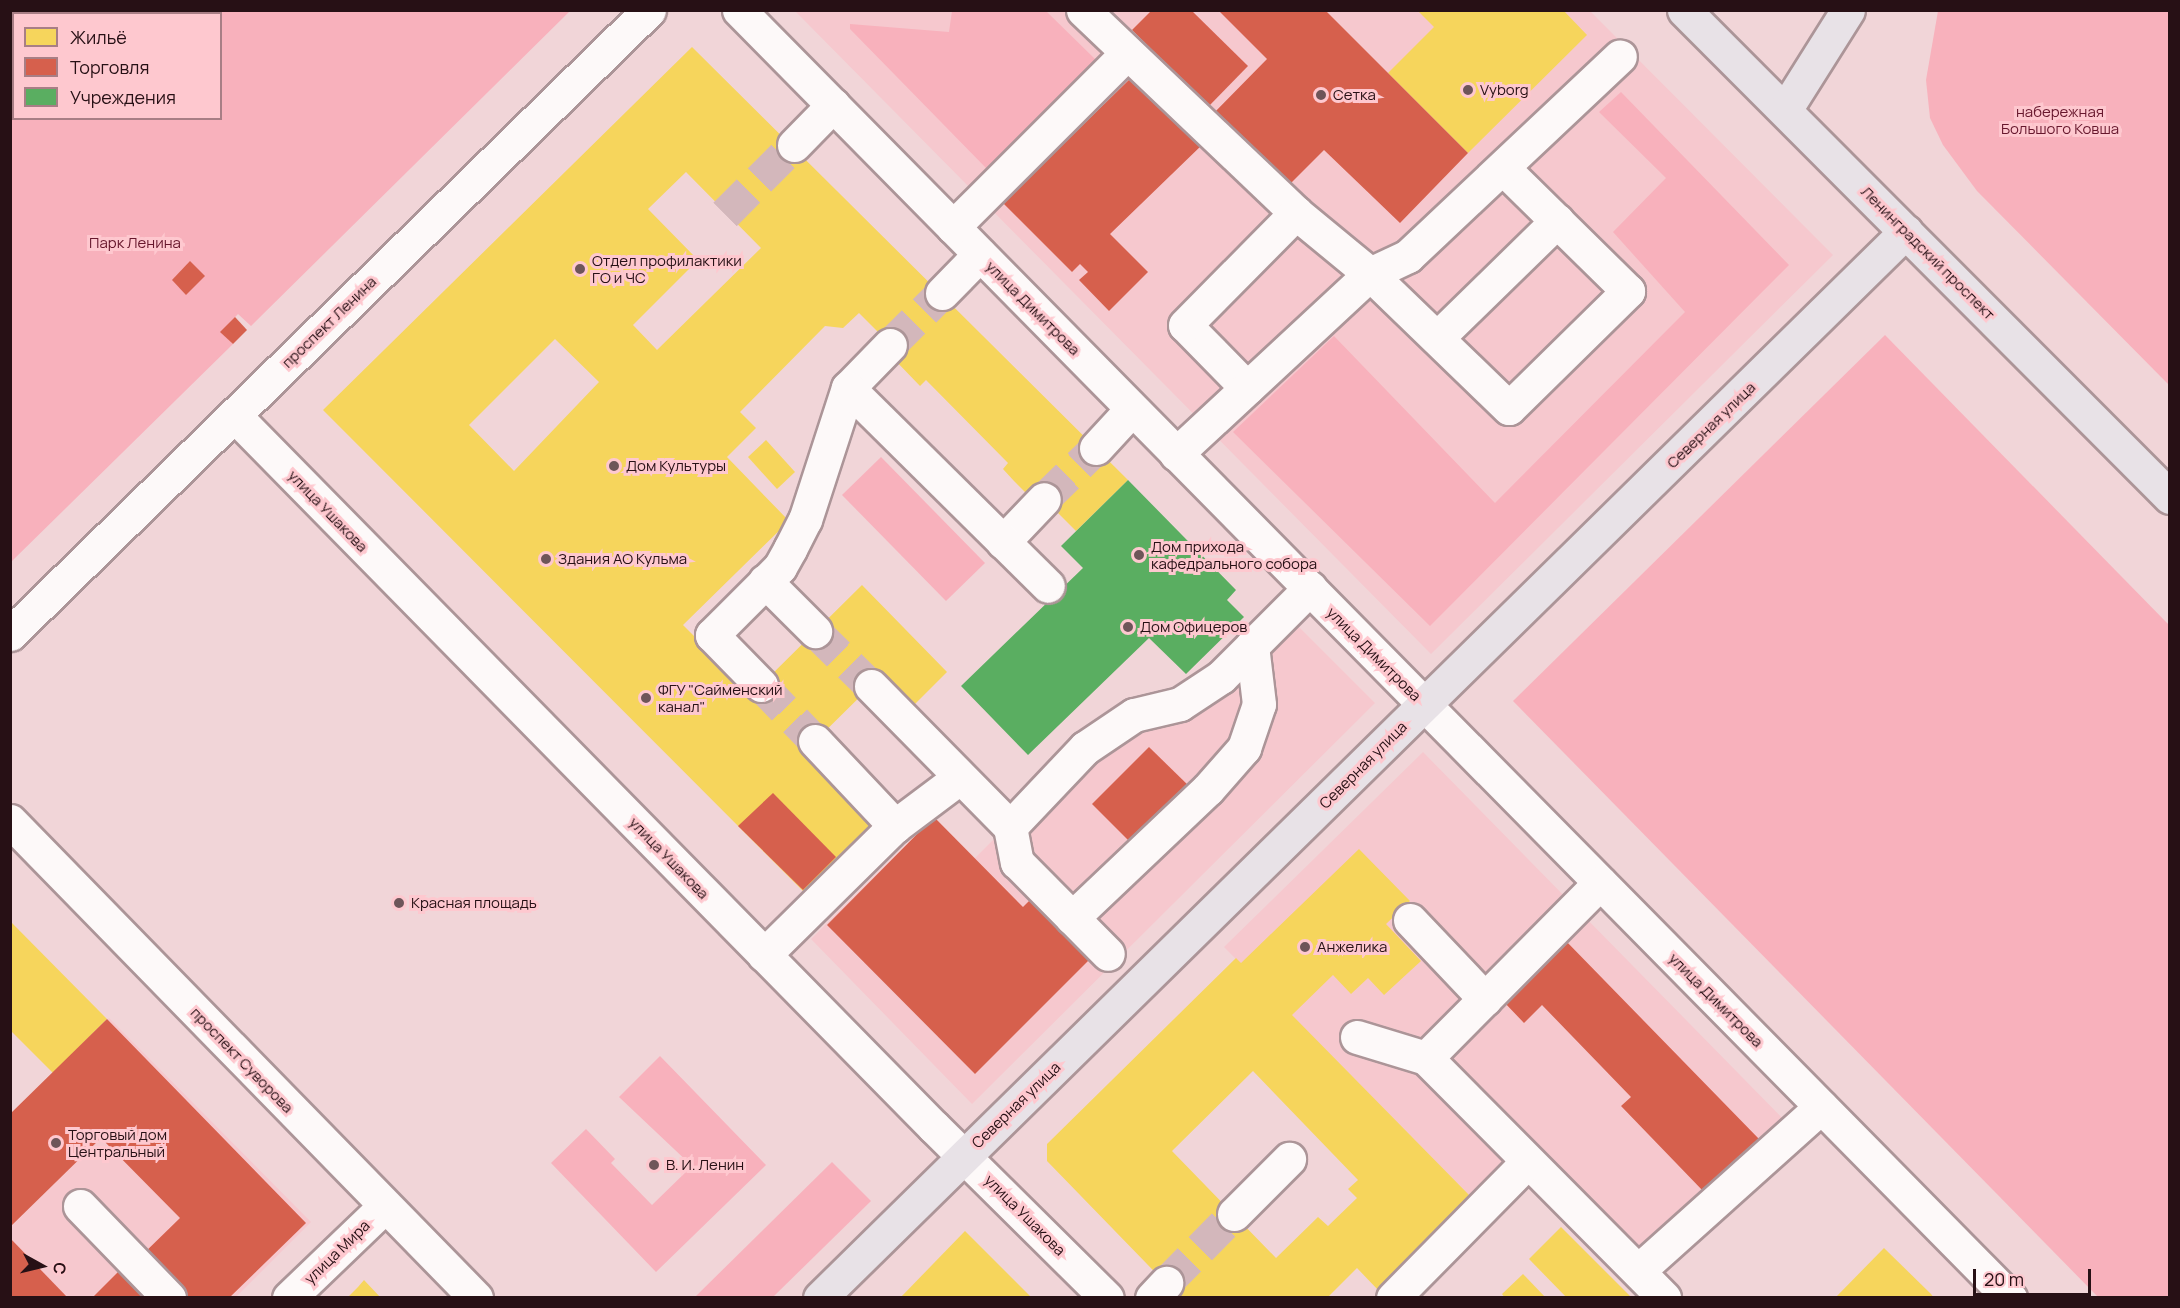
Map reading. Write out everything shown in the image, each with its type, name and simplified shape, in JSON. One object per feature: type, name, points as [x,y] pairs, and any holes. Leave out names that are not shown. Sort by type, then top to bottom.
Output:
[{"type":"main road","name":"Ленинградский проспект","points":[[1684,10],[2169,497]]},
{"type":"main road","points":[[1785,110],[1848,10]]},
{"type":"main road","name":"Северная улица","points":[[819,1298],[1906,231]]},
{"type":"street","name":"проспект Ленина","points":[[10,634],[649,10]]},
{"type":"street","name":"улица Димитрова","points":[[739,10],[2010,1298]]},
{"type":"street","points":[[1083,10],[1296,213],[1371,274],[1509,408],[1628,291],[1503,168]]},
{"type":"street","points":[[953,227],[1127,53]]},
{"type":"street","points":[[1176,454],[1371,274],[1408,256],[1620,56]]},
{"type":"street","points":[[794,145],[833,105]]},
{"type":"street","points":[[1247,388],[1185,325],[1296,213]]},
{"type":"street","points":[[1437,338],[1557,221]]},
{"type":"street","points":[[942,293],[980,254]]},
{"type":"street","points":[[761,685],[712,635],[780,567],[806,520],[848,388],[890,345]]},
{"type":"street","points":[[848,388],[1048,586]]},
{"type":"street","points":[[1096,447],[1132,409]]},
{"type":"street","name":"улица Ушакова","points":[[234,415],[764,955],[1107,1298]]},
{"type":"street","points":[[1003,542],[1044,499]]},
{"type":"street","points":[[765,581],[815,631]]},
{"type":"street","points":[[1010,827],[1085,748],[1134,715],[1180,704],[1221,677],[1310,588]]},
{"type":"street","points":[[1072,918],[1208,789],[1244,748],[1259,704],[1252,645]]},
{"type":"street","points":[[870,686],[1010,827],[1017,862],[1108,954]]},
{"type":"street","points":[[814,741],[895,826]]},
{"type":"street","points":[[764,955],[895,826],[959,778]]},
{"type":"street","name":"проспект Суворова","points":[[10,821],[476,1298]]},
{"type":"street","points":[[1426,1058],[1600,883]]},
{"type":"street","points":[[1410,920],[1485,999]]},
{"type":"street","points":[[1357,1037],[1426,1058],[1664,1298]]},
{"type":"street","points":[[1638,1271],[1821,1107]]},
{"type":"street","points":[[1234,1214],[1289,1159]]},
{"type":"street","points":[[1393,1298],[1527,1162]]},
{"type":"street","points":[[80,1206],[169,1298]]},
{"type":"street","name":"улица Мира","points":[[289,1298],[385,1206]]},
{"type":"shaded area","points":[[795,11],[1590,11],[1833,255],[1431,654]]},
{"type":"shaded area","points":[[1285,613],[1375,703],[972,1104],[811,939],[934,817],[975,858],[1085,748],[1180,704]]},
{"type":"shaded area","points":[[1423,752],[1795,1131],[1638,1271],[1527,1163],[1473,1199],[1224,947]]},
{"type":"shaded area","points":[[109,1018],[311,1222],[236,1297],[11,1298],[11,1114]]},
{"type":"green space","name":"Парк Ленина","points":[[11,11],[570,11],[251,326],[238,314],[221,332],[233,344],[11,562]]},
{"type":"green space","points":[[952,11],[1046,11],[1096,60],[987,169],[850,29],[850,24],[949,32]]},
{"type":"green space","name":"набережная Большого Ковша","points":[[1938,11],[2169,11],[2169,385],[1977,191],[1943,145],[1930,118],[1926,80]]},
{"type":"green space","points":[[1621,92],[1789,265],[1430,626],[1233,432],[1334,336],[1495,503],[1685,312],[1613,232],[1666,178],[1599,112]]},
{"type":"green space","points":[[1885,335],[2169,625],[2169,1297],[2098,1297],[1513,701]]},
{"type":"green space","points":[[881,457],[985,563],[946,601],[842,495]]},
{"type":"green space","points":[[660,1056],[766,1165],[656,1272],[551,1163],[586,1129],[615,1159],[611,1163],[652,1205],[692,1166],[619,1097]]},
{"type":"green space","points":[[832,1162],[871,1201],[773,1297],[695,1297]]},
{"type":"building: Жильё","name":"Vyborg","points":[[1417,10],[1563,10],[1587,35],[1468,153],[1388,73],[1434,27]]},
{"type":"building: Жильё","points":[[692,47],[1128,480],[1076,531],[1035,490],[1029,496],[1014,481],[1003,469],[1008,463],[926,380],[920,386],[893,358],[898,352],[859,313],[843,328],[825,326],[740,412],[756,428],[727,457],[789,521],[683,625],[752,694],[862,585],[947,672],[913,706],[882,675],[803,753],[873,823],[803,891],[323,410]],"holes":[[[686,172],[761,248],[657,350],[633,325],[698,260],[648,209]],[[555,339],[599,382],[514,471],[469,425]]]},
{"type":"building: Жильё","points":[[766,440],[795,472],[777,489],[748,457]]},
{"type":"building: Жильё","points":[[1359,849],[1410,901],[1386,924],[1421,961],[1384,995],[1368,978],[1351,994],[1333,975],[1292,1015],[1473,1199],[1379,1291],[1357,1268],[1327,1298],[1180,1298],[1047,1161],[1047,1144],[1236,958],[1241,963]],"holes":[[[1253,1071],[1358,1180],[1348,1189],[1357,1198],[1328,1226],[1318,1217],[1276,1258],[1172,1151]]]},
{"type":"building: Жильё","points":[[10,921],[107,1019],[53,1073],[10,1030]]},
{"type":"building: Жильё","points":[[1561,1227],[1632,1298],[1567,1298],[1529,1259]]},
{"type":"building: Жильё","points":[[965,1231],[1032,1298],[900,1298]]},
{"type":"building: Жильё","points":[[1884,1248],[1931,1294],[1934,1298],[1835,1298]]},
{"type":"building: Жильё","points":[[1523,1274],[1546,1298],[1505,1298],[1502,1294]]},
{"type":"building: Жильё","points":[[364,1280],[381,1298],[347,1298]]},
{"type":"building: Торговля","points":[[1152,10],[1191,10],[1248,66],[1209,106],[1132,30]]},
{"type":"building: Торговля","name":"Сетка","points":[[1218,10],[1325,10],[1468,153],[1400,223],[1324,150],[1284,190],[1210,117],[1267,59]]},
{"type":"building: Торговля","points":[[1135,74],[1203,144],[1110,234],[1148,272],[1109,311],[1079,280],[1088,272],[1080,264],[1072,272],[1003,203]]},
{"type":"building: Торговля","points":[[190,261],[205,276],[186,295],[172,280]]},
{"type":"building: Торговля","points":[[235,317],[247,330],[233,344],[220,332]]},
{"type":"building: Торговля","points":[[1149,747],[1192,789],[1135,847],[1092,804]]},
{"type":"building: Торговля","points":[[773,793],[836,857],[803,890],[738,826]]},
{"type":"building: Торговля","points":[[934,817],[1023,907],[1031,899],[1090,959],[975,1074],[827,925]]},
{"type":"building: Торговля","points":[[1565,940],[1759,1139],[1704,1192],[1621,1106],[1631,1097],[1542,1005],[1524,1023],[1503,1001]]},
{"type":"building: Торговля","points":[[107,1019],[306,1223],[229,1298],[177,1298],[139,1258],[180,1218],[101,1138],[10,1227],[10,1114]]},
{"type":"building: Торговля","points":[[10,1238],[68,1298],[10,1298]]},
{"type":"building: Торговля","points":[[126,1264],[159,1298],[92,1298]]},
{"type":"building: Учреждения","name":"Дом Офицеров","points":[[1128,480],[1236,590],[1227,600],[1244,617],[1186,674],[1149,638],[1028,755],[961,686],[1083,568],[1061,546]]},
{"type":"tunnel","points":[[725,214],[794,145]]},
{"type":"tunnel","points":[[890,345],[942,293]]},
{"type":"tunnel","points":[[1044,499],[1096,448]]},
{"type":"tunnel","points":[[815,631],[871,686]]},
{"type":"tunnel","points":[[761,685],[815,741]]},
{"type":"tunnel","points":[[1166,1283],[1234,1214]]},
{"type":"place","name":"Vyborg","points":[[1468,90]]},
{"type":"place","name":"Сетка","points":[[1321,95]]},
{"type":"place","name":"Отдел профилактики ГО и ЧС","points":[[580,269]]},
{"type":"place","name":"Дом Культуры","points":[[614,466]]},
{"type":"place","name":"Дом прихода кафедрального собора","points":[[1139,555]]},
{"type":"place","name":"Здания АО Кульма","points":[[546,559]]},
{"type":"place","name":"Дом Офицеров","points":[[1128,627]]},
{"type":"place","name":"ФГУ \"Сайменский канал\"","points":[[646,698]]},
{"type":"place","name":"Красная площадь","points":[[399,903]]},
{"type":"place","name":"Анжелика","points":[[1305,947]]},
{"type":"place","name":"Торговый дом Центральный","points":[[56,1143]]},
{"type":"place","name":"В. И. Ленин","points":[[654,1165]]}]
